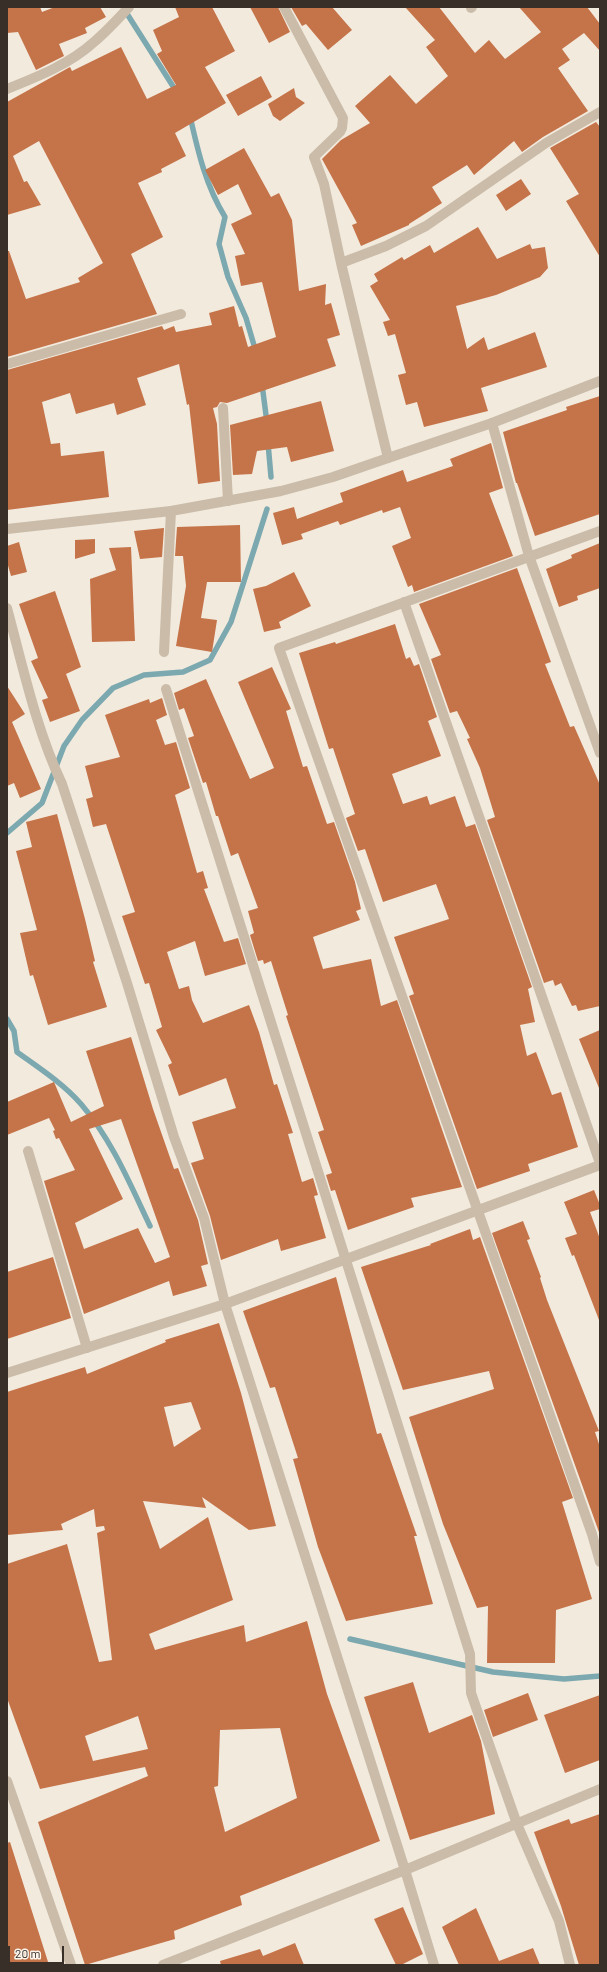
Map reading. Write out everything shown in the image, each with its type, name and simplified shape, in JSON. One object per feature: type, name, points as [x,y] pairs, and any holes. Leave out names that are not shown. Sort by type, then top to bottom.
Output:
[{"type":"street","points":[[7,89],[44,74],[73,58],[94,43],[129,7]]},
{"type":"street","points":[[284,7],[343,118],[340,132],[314,157],[324,184],[341,264],[388,458]]},
{"type":"street","points":[[341,264],[386,246],[426,226],[546,143],[600,112]]},
{"type":"street","points":[[7,364],[181,314]]},
{"type":"street","points":[[7,529],[171,511],[281,491],[333,477],[492,423],[600,381]]},
{"type":"street","points":[[223,408],[228,501]]},
{"type":"street","points":[[492,423],[529,556],[600,753]]},
{"type":"street","points":[[164,652],[171,511]]},
{"type":"street","points":[[600,530],[279,648],[592,1534],[600,1562]]},
{"type":"street","points":[[7,1373],[225,1304],[600,1164],[404,602]]},
{"type":"street","points":[[7,608],[37,717],[53,765],[62,784],[127,983],[174,1137],[204,1218],[225,1304],[434,1965]]},
{"type":"street","points":[[166,689],[470,1654],[470,1693],[517,1824],[559,1921],[570,1965]]},
{"type":"street","points":[[28,1151],[87,1348]]},
{"type":"street","points":[[7,1780],[71,1965]]},
{"type":"street","points":[[163,1965],[405,1870],[600,1789]]},
{"type":"building","points":[[7,7],[40,7],[42,12],[55,7],[100,7],[106,17],[85,28],[87,33],[59,44],[64,56],[36,70],[18,32],[7,33]]},
{"type":"building","points":[[175,7],[212,7],[235,51],[205,67],[226,103],[175,133],[186,156],[161,169],[162,172],[138,183],[163,237],[131,254],[157,314],[7,357],[7,251],[9,251],[26,299],[80,282],[78,278],[103,263],[39,141],[13,156],[24,182],[27,181],[41,205],[7,215],[7,102],[70,67],[72,71],[121,47],[147,99],[176,85],[157,54],[162,51],[153,30],[179,17]]},
{"type":"building","points":[[250,7],[278,7],[290,32],[269,43]]},
{"type":"building","points":[[291,7],[332,7],[352,30],[328,50],[306,24],[302,26]]},
{"type":"building","points":[[405,7],[439,7],[475,53],[489,40],[505,59],[541,32],[519,7],[587,7],[600,24],[600,51],[584,33],[562,49],[570,60],[558,68],[588,111],[543,137],[522,152],[514,141],[474,175],[467,165],[432,187],[442,203],[409,225],[361,246],[352,225],[357,223],[322,159],[341,140],[370,123],[355,106],[390,75],[416,104],[448,76],[426,47],[435,40]]},
{"type":"building","points":[[261,76],[272,97],[238,116],[226,95]]},
{"type":"building","points":[[294,88],[296,97],[305,103],[280,121],[273,116],[268,104]]},
{"type":"building","points":[[596,122],[600,127],[600,257],[566,201],[579,194],[550,148]]},
{"type":"building","points":[[244,148],[271,197],[279,193],[292,220],[299,291],[326,284],[325,305],[331,303],[340,335],[327,339],[336,366],[227,403],[220,402],[217,407],[213,408],[217,424],[220,481],[198,484],[189,404],[187,405],[179,364],[137,378],[146,405],[117,415],[114,403],[76,414],[70,393],[42,402],[51,444],[60,443],[61,456],[104,451],[109,497],[7,510],[7,370],[162,326],[164,330],[174,326],[176,332],[212,325],[209,313],[234,306],[239,327],[242,326],[248,347],[276,337],[262,282],[241,286],[235,256],[245,254],[231,224],[252,214],[238,184],[218,195],[205,170]]},
{"type":"building","points":[[521,179],[531,194],[506,211],[496,195]]},
{"type":"building","points":[[478,227],[497,259],[530,244],[532,249],[545,247],[548,268],[540,277],[496,295],[456,306],[467,349],[484,337],[488,350],[535,332],[547,367],[481,388],[488,411],[424,427],[417,402],[406,405],[398,375],[406,373],[395,334],[388,336],[383,322],[390,320],[370,286],[378,281],[374,274],[402,257],[404,260],[430,245],[434,253]]},
{"type":"building","points":[[600,396],[600,514],[535,536],[516,483],[503,432],[567,410],[566,407]]},
{"type":"building","points":[[321,401],[334,451],[291,462],[287,447],[257,451],[252,474],[233,475],[230,425]]},
{"type":"building","points":[[491,443],[503,488],[489,493],[513,556],[414,592],[412,585],[408,587],[392,546],[411,538],[400,507],[383,513],[382,510],[340,525],[338,521],[301,534],[303,539],[282,545],[273,513],[294,507],[297,519],[343,502],[340,493],[403,470],[407,482],[453,466],[450,459]]},
{"type":"building","points":[[240,525],[241,582],[207,582],[201,618],[217,620],[212,652],[176,646],[186,586],[183,556],[175,556],[177,527]]},
{"type":"building","points":[[164,528],[162,557],[140,559],[134,531]]},
{"type":"building","points":[[95,539],[95,553],[75,559],[75,540]]},
{"type":"building","points":[[19,542],[27,572],[11,576],[7,562],[7,546]]},
{"type":"building","points":[[600,543],[600,588],[577,596],[578,600],[559,607],[546,569],[572,558],[571,555]]},
{"type":"building","points":[[131,547],[135,641],[92,642],[90,579],[116,570],[109,548]]},
{"type":"building","points":[[517,568],[551,662],[545,664],[570,727],[574,726],[600,785],[600,1006],[578,1011],[576,1005],[572,1006],[561,983],[555,986],[553,980],[544,983],[487,820],[495,817],[480,768],[467,739],[470,738],[457,711],[450,713],[431,659],[441,655],[419,604]]},
{"type":"building","points":[[294,572],[311,606],[279,622],[281,628],[264,632],[253,589],[266,586]]},
{"type":"building","points":[[55,591],[81,667],[66,674],[80,711],[50,722],[42,700],[48,698],[31,661],[38,658],[19,604]]},
{"type":"building","points":[[395,624],[406,659],[410,657],[414,666],[419,664],[437,717],[428,721],[441,756],[392,774],[403,804],[427,796],[430,805],[455,796],[466,827],[475,824],[532,987],[528,989],[535,1022],[520,1025],[527,1056],[536,1052],[552,1095],[561,1092],[578,1147],[528,1164],[530,1171],[477,1189],[409,996],[414,994],[394,937],[449,919],[436,884],[383,902],[365,849],[358,851],[346,818],[355,814],[333,748],[329,749],[299,653],[335,642],[336,644]]},
{"type":"building","points":[[272,667],[291,709],[286,711],[303,767],[307,766],[327,824],[334,822],[355,882],[361,909],[356,911],[360,920],[313,937],[323,969],[371,959],[381,1006],[397,1000],[462,1187],[411,1198],[414,1207],[348,1230],[335,1190],[331,1191],[326,1175],[332,1173],[318,1132],[324,1130],[286,1016],[288,1015],[271,961],[264,964],[263,960],[258,961],[250,935],[254,933],[248,911],[258,908],[238,853],[231,856],[218,816],[216,816],[206,782],[203,783],[188,738],[194,736],[184,708],[179,710],[174,693],[206,679],[250,779],[274,768],[238,682]]},
{"type":"building","points":[[7,686],[25,714],[12,722],[41,789],[20,798],[14,783],[7,786]]},
{"type":"building","points":[[162,698],[167,715],[156,720],[165,745],[176,742],[190,788],[175,795],[197,873],[203,871],[208,888],[204,889],[224,942],[238,938],[246,964],[205,976],[195,941],[167,952],[179,989],[189,986],[192,1000],[203,1023],[249,1005],[259,1032],[274,1085],[277,1084],[293,1133],[288,1134],[302,1182],[313,1178],[318,1195],[314,1196],[326,1238],[281,1251],[278,1239],[221,1260],[210,1216],[191,1163],[204,1159],[192,1122],[236,1108],[226,1078],[179,1096],[168,1065],[172,1063],[156,1030],[162,1027],[149,983],[145,984],[122,916],[135,912],[106,824],[93,827],[86,799],[93,797],[85,766],[120,757],[105,715],[149,699],[150,703]]},
{"type":"building","points":[[57,814],[85,919],[95,961],[93,962],[107,1007],[48,1025],[33,975],[30,976],[20,933],[37,930],[16,851],[32,847],[26,822]]},
{"type":"building","points":[[600,1030],[600,1088],[599,1088],[579,1039]]},
{"type":"building","points":[[131,1037],[153,1109],[174,1169],[178,1168],[198,1220],[208,1264],[201,1266],[207,1286],[173,1296],[169,1281],[84,1314],[44,1181],[75,1170],[59,1138],[56,1139],[53,1131],[55,1130],[49,1118],[7,1135],[7,1102],[54,1082],[71,1122],[104,1106],[86,1051]],"holes":[[[121,1119],[170,1257],[155,1263],[138,1228],[84,1249],[75,1223],[123,1199],[89,1129]]]},
{"type":"building","points":[[594,1190],[600,1205],[600,1209],[590,1212],[600,1239],[599,1320],[574,1255],[572,1256],[565,1238],[577,1234],[564,1202]]},
{"type":"building","points":[[523,1221],[530,1239],[527,1240],[541,1277],[540,1278],[547,1300],[599,1431],[595,1432],[600,1447],[600,1535],[492,1233]]},
{"type":"building","points":[[470,1229],[473,1240],[480,1237],[573,1498],[562,1502],[592,1599],[556,1610],[555,1663],[487,1663],[488,1606],[477,1608],[443,1524],[409,1417],[494,1389],[489,1371],[403,1390],[361,1267],[431,1245],[430,1244]]},
{"type":"building","points":[[53,1257],[71,1318],[7,1339],[7,1272]]},
{"type":"building","points":[[336,1277],[377,1434],[381,1433],[417,1536],[414,1536],[433,1604],[346,1621],[318,1547],[293,1459],[298,1458],[275,1387],[270,1388],[243,1311]]},
{"type":"building","points":[[219,1323],[241,1393],[276,1526],[249,1530],[202,1497],[206,1508],[143,1501],[160,1549],[208,1517],[233,1600],[149,1634],[155,1650],[244,1625],[246,1642],[307,1621],[327,1694],[380,1841],[240,1896],[242,1905],[174,1931],[175,1939],[85,1965],[38,1822],[148,1776],[145,1767],[40,1789],[7,1698],[7,1564],[67,1544],[99,1662],[112,1660],[97,1533],[105,1530],[104,1526],[96,1527],[94,1509],[61,1524],[63,1530],[7,1535],[7,1392],[85,1367],[87,1374],[166,1342],[165,1340]],"holes":[[[191,1402],[201,1429],[174,1447],[164,1407]],[[138,1716],[148,1749],[93,1761],[85,1736]],[[280,1728],[297,1798],[225,1832],[214,1787],[218,1786],[220,1730]]]},
{"type":"building","points":[[413,1682],[429,1733],[472,1715],[481,1741],[495,1814],[410,1840],[364,1697]]},
{"type":"building","points":[[528,1693],[538,1720],[493,1737],[484,1710]]},
{"type":"building","points":[[600,1695],[600,1760],[565,1773],[544,1715]]},
{"type":"building","points":[[600,1814],[600,1965],[579,1965],[561,1906],[534,1832],[569,1819],[571,1824]]},
{"type":"building","points":[[10,1842],[49,1965],[7,1965],[7,1843]]},
{"type":"building","points":[[403,1907],[423,1954],[401,1965],[396,1965],[374,1919]]},
{"type":"building","points":[[476,1908],[499,1961],[533,1948],[540,1965],[459,1965],[442,1927]]},
{"type":"building","points":[[295,1943],[304,1965],[221,1965],[220,1961],[260,1949],[263,1956]]},
{"type":"waterway","points":[[124,9],[176,91]]},
{"type":"waterway","points":[[190,116],[208,181],[218,205],[225,217],[219,244],[228,277],[246,318],[256,352]]},
{"type":"waterway","points":[[262,384],[267,423]]},
{"type":"waterway","points":[[268,443],[271,477]]},
{"type":"waterway","points":[[7,833],[42,803],[64,746],[82,720],[113,688],[144,675],[183,672],[210,660],[231,622],[267,509]]},
{"type":"waterway","points":[[7,1019],[14,1031],[17,1052],[67,1090],[81,1104],[102,1132],[128,1178],[150,1226]]},
{"type":"waterway","points":[[350,1639],[493,1672],[564,1679],[600,1676]]}]
